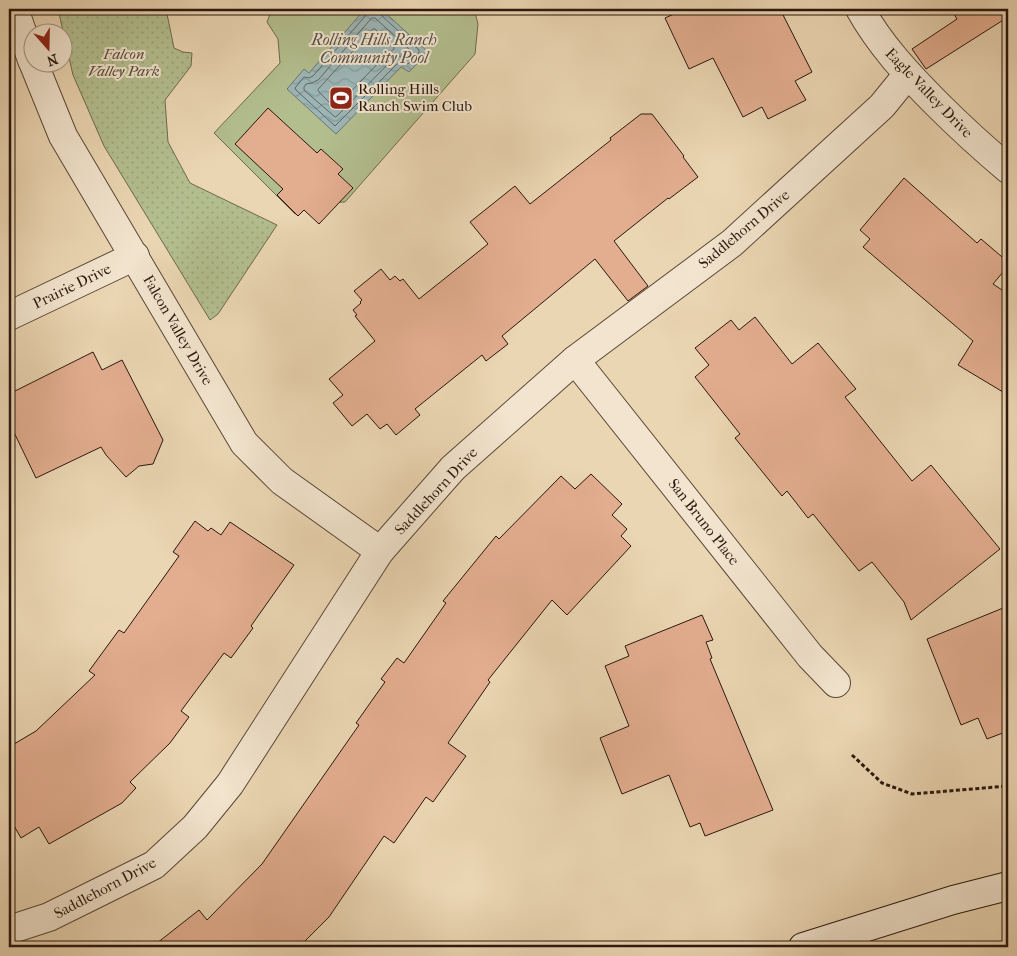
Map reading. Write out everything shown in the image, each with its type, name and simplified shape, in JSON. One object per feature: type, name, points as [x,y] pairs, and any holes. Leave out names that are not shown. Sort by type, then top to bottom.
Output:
[{"type":"street","name":"Eagle Valley Drive","points":[[860,9],[886,50],[908,74],[977,143],[1008,169]]},
{"type":"street","name":"Falcon Valley Drive","points":[[12,10],[22,34]]},
{"type":"street","name":"Falcon Valley Drive","points":[[37,72],[63,136],[244,443],[282,481],[380,551]]},
{"type":"street","name":"Saddlehorn Drive","points":[[9,930],[49,917],[154,864],[195,827],[230,784],[380,551],[454,468],[575,360],[732,243],[882,106],[908,74]]},
{"type":"street","name":"Prairie Drive","points":[[9,316],[135,256]]},
{"type":"street","name":"San Bruno Place","points":[[575,360],[810,656],[836,683]]},
{"type":"street","points":[[803,947],[953,900],[1008,886]]},
{"type":"path","points":[[852,755],[882,783],[912,794],[1008,786]]},
{"type":"green space","name":"Falcon Valley Park","points":[[58,9],[166,9],[174,48],[192,53],[191,66],[165,100],[168,142],[190,183],[277,225],[218,314],[210,320],[104,146],[73,75],[72,22],[61,22]]},
{"type":"green space","name":"Rolling Hills Ranch Swim Club","points":[[272,9],[431,9],[437,12],[474,9],[478,24],[475,54],[345,202],[322,203],[295,214],[214,133],[280,63],[278,39],[267,22]]},
{"type":"water","name":"Rolling Hills Ranch Community Pool","points":[[365,9],[381,9],[428,52],[409,72],[401,67],[336,134],[287,89],[304,69],[309,73]]},
{"type":"building","points":[[685,9],[780,9],[812,72],[795,81],[806,100],[768,119],[762,107],[743,117],[713,58],[689,69],[665,18]]},
{"type":"building","points":[[951,9],[1008,9],[1008,17],[926,69],[912,49],[957,19]]},
{"type":"building","points":[[268,108],[317,153],[321,149],[343,169],[338,174],[353,188],[319,224],[304,210],[298,216],[277,195],[283,189],[235,144]]},
{"type":"building","points":[[641,114],[652,114],[698,177],[614,241],[648,286],[628,301],[595,259],[502,336],[508,344],[486,361],[482,355],[415,409],[420,415],[396,435],[387,424],[380,429],[367,414],[352,426],[333,403],[343,395],[329,379],[375,341],[355,316],[357,315],[353,310],[362,300],[354,291],[381,269],[390,280],[395,276],[400,281],[403,279],[419,299],[488,244],[470,222],[515,186],[530,204]]},
{"type":"building","points":[[904,178],[977,243],[981,239],[1008,262],[1008,266],[993,284],[1008,294],[1008,395],[958,365],[973,341],[863,247],[870,239],[860,230]]},
{"type":"building","points":[[755,317],[792,364],[818,343],[856,389],[845,397],[912,481],[931,465],[1000,549],[911,620],[904,602],[872,562],[859,571],[813,514],[808,518],[787,491],[782,496],[735,438],[740,434],[695,377],[709,365],[695,348],[731,320],[739,330]]},
{"type":"building","points":[[93,352],[102,370],[122,360],[163,440],[153,464],[139,466],[126,477],[101,447],[36,478],[9,422],[9,394]]},
{"type":"building","points":[[591,474],[622,504],[612,515],[627,529],[621,536],[631,546],[567,615],[552,600],[488,680],[490,682],[448,743],[466,756],[433,802],[426,797],[394,843],[384,836],[329,917],[299,947],[152,947],[199,910],[207,920],[262,864],[359,725],[356,723],[385,682],[381,679],[397,658],[404,663],[446,603],[443,601],[496,536],[499,539],[561,476],[575,489]]},
{"type":"building","points":[[195,521],[208,531],[211,528],[221,535],[230,522],[294,565],[231,658],[224,653],[181,711],[189,717],[170,743],[130,782],[136,788],[122,803],[49,844],[39,827],[21,838],[9,817],[9,747],[36,731],[95,675],[89,671],[119,630],[124,633],[179,556],[173,552]]},
{"type":"building","points":[[1008,606],[1008,731],[987,739],[978,718],[961,725],[927,639]]},
{"type":"building","points":[[702,615],[713,640],[706,642],[712,658],[710,659],[773,810],[705,836],[700,823],[690,827],[669,775],[622,794],[600,738],[629,726],[605,666],[629,656],[625,646]]},
{"type":"place","name":"Rolling Hills Ranch Swim Club","points":[[341,98]]}]
